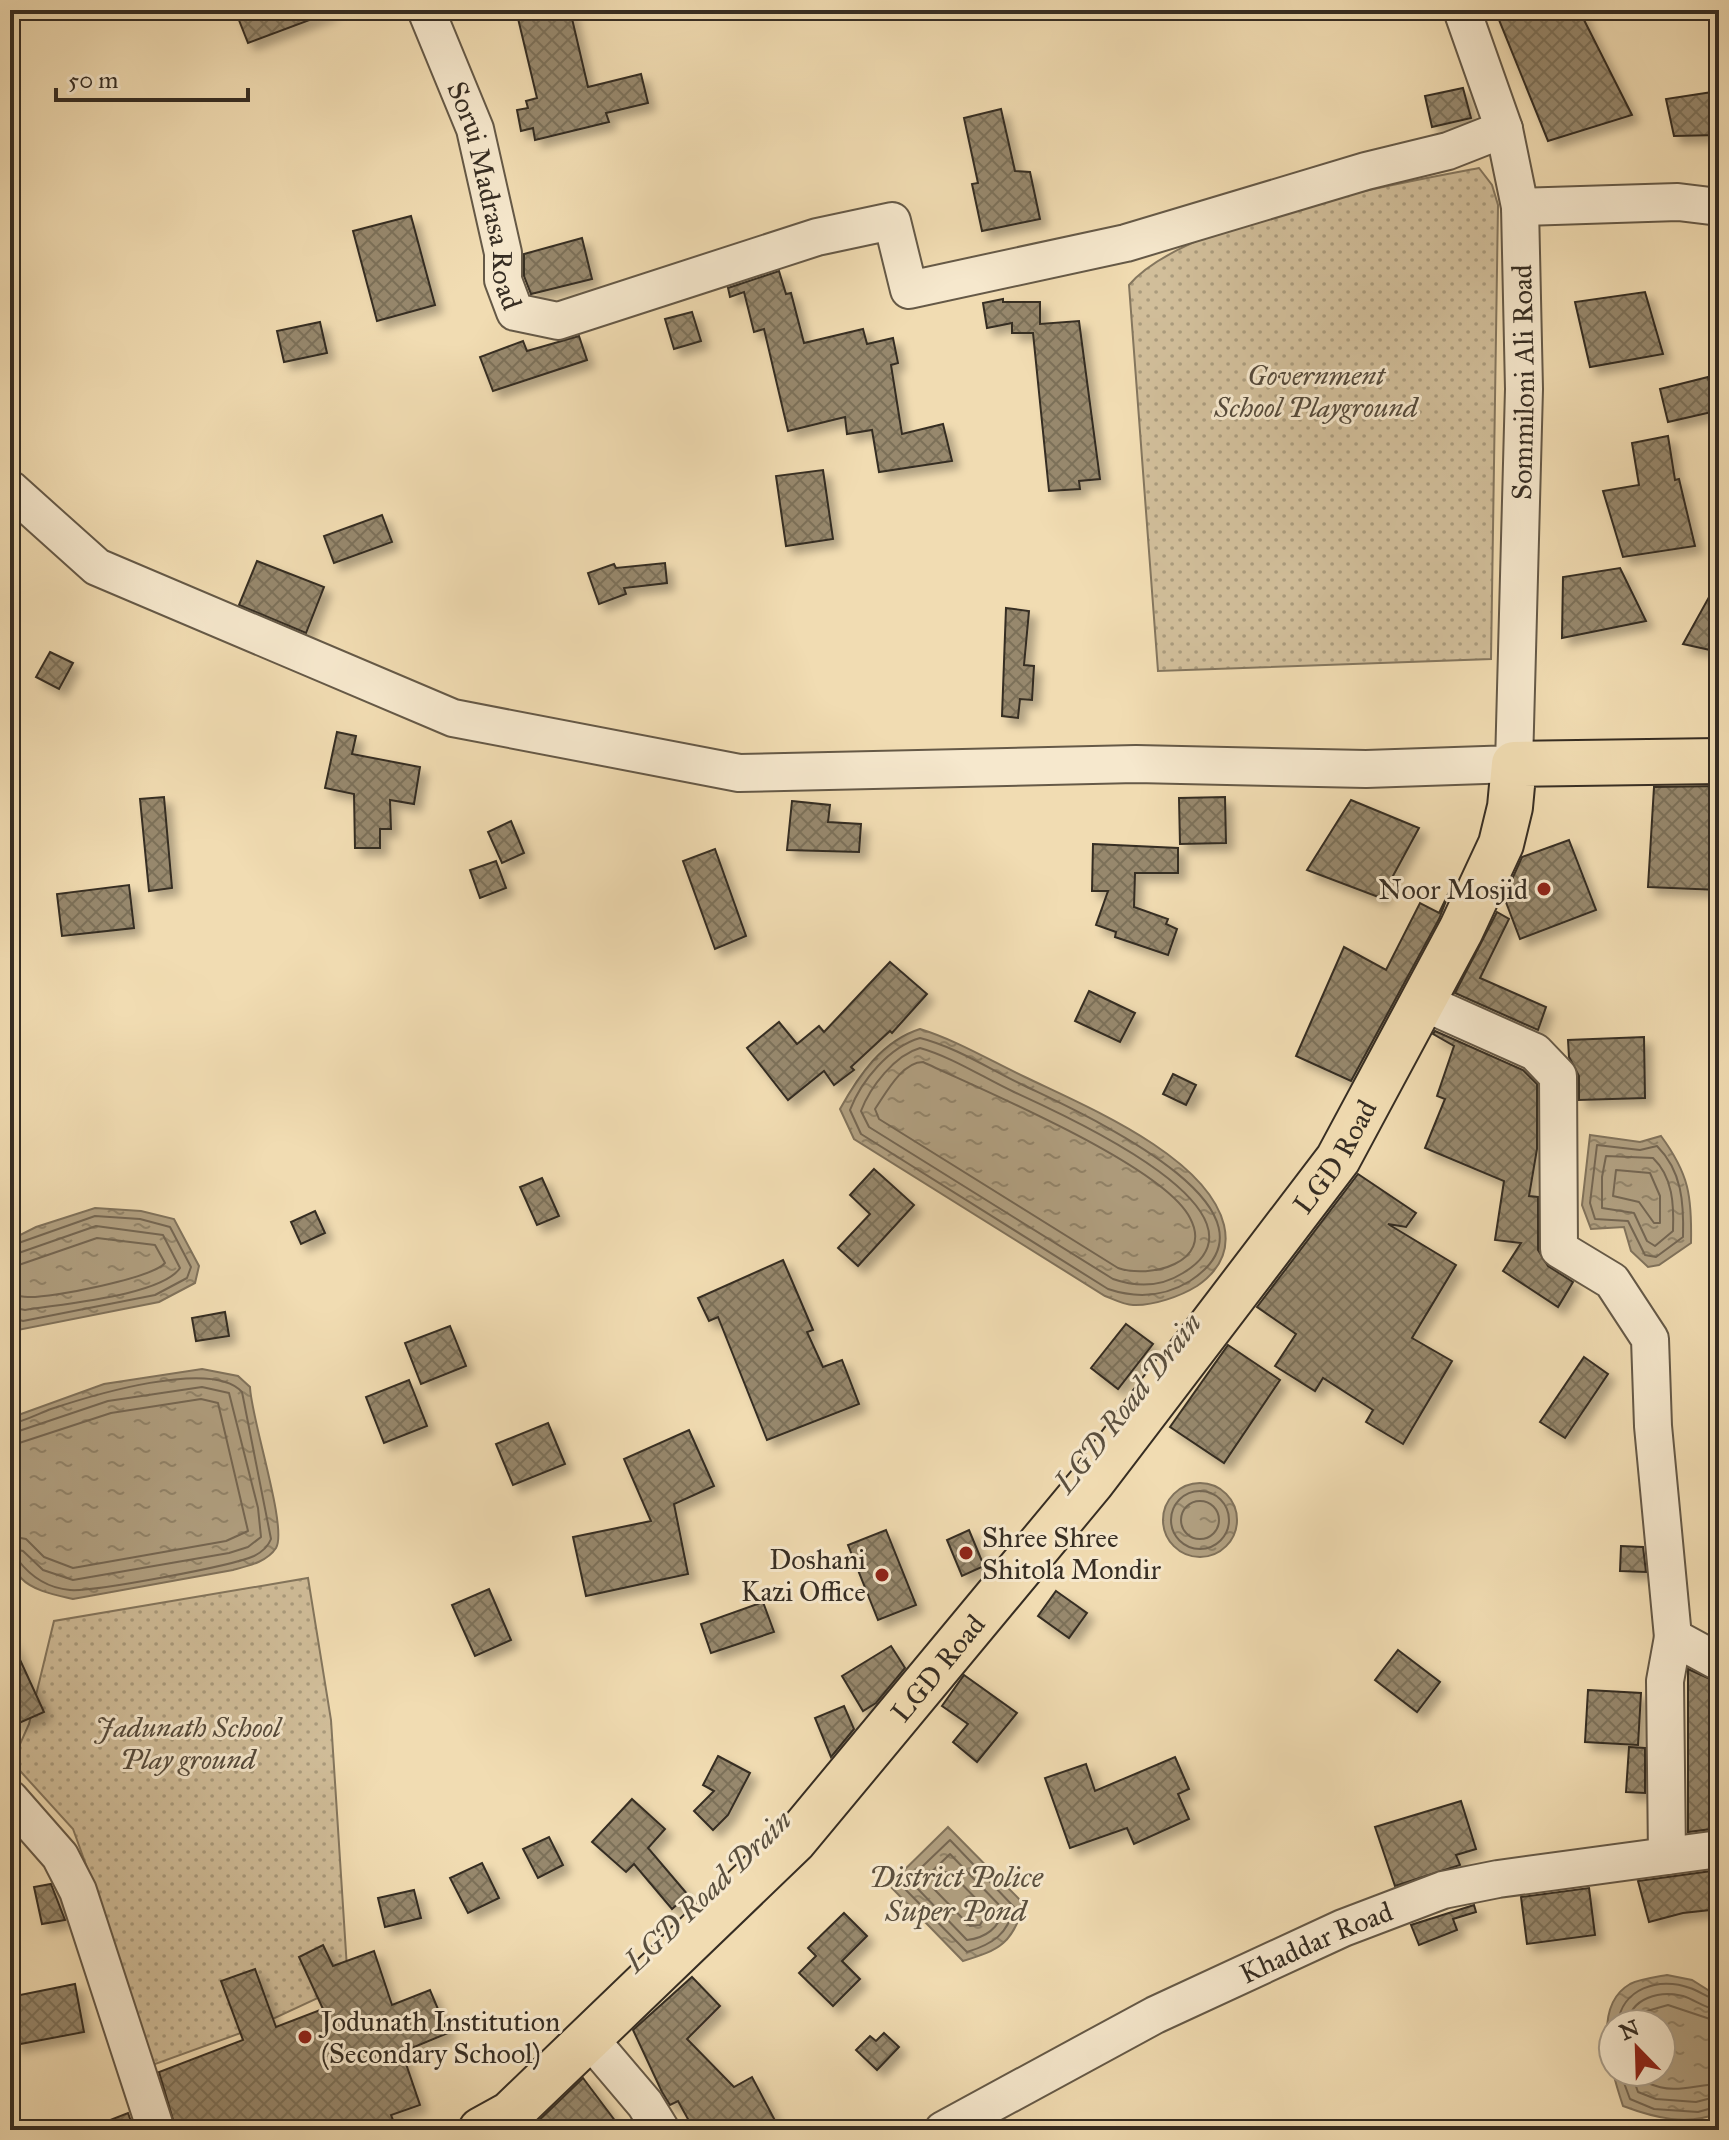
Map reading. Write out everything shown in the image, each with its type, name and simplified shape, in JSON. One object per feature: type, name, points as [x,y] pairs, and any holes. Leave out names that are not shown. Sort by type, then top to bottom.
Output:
[{"type":"main road","points":[[1514,764],[1719,761]]},
{"type":"main road","name":"LGD Road","points":[[481,2130],[510,2114],[794,1841],[1092,1482],[1338,1159],[1461,930],[1501,844],[1510,807],[1514,764]]},
{"type":"street","name":"Sorui Madrasa Road","points":[[426,10],[475,129],[503,253],[503,280],[515,312],[558,321],[817,237],[892,221],[909,290],[1126,243],[1366,171],[1448,151],[1504,129]]},
{"type":"street","name":"Sommiloni Ali Road","points":[[1462,10],[1504,129],[1520,207],[1524,389],[1514,764]]},
{"type":"street","points":[[1520,207],[1678,202],[1719,207]]},
{"type":"street","points":[[10,489],[97,567],[453,718],[739,773],[1136,764],[1366,769],[1514,764]]},
{"type":"street","points":[[1423,1002],[1535,1052],[1558,1076],[1559,1249],[1612,1281],[1650,1339],[1653,1426],[1673,1637],[1665,1681],[1667,1856]]},
{"type":"street","points":[[1673,1637],[1719,1662]]},
{"type":"street","points":[[10,1799],[60,1856],[78,1891],[156,2130]]},
{"type":"street","name":"Khaddar Road","points":[[943,2130],[1155,2015],[1343,1928],[1443,1890],[1498,1879],[1719,1849]]},
{"type":"street","points":[[589,2038],[645,2104],[661,2130]]},
{"type":"green space","name":"Government School Playground","points":[[1479,168],[1492,185],[1498,205],[1491,659],[1158,671],[1129,285],[1156,262],[1241,224],[1345,195]]},
{"type":"green space","name":"Jadunath School Play ground","points":[[308,1578],[331,1720],[348,1984],[249,2030],[147,2067],[111,1934],[73,1829],[12,1762],[29,1724],[54,1621]]},
{"type":"water","points":[[920,1029],[960,1045],[1110,1118],[1169,1155],[1194,1177],[1213,1200],[1224,1225],[1224,1252],[1217,1267],[1197,1286],[1166,1300],[1141,1305],[1119,1302],[854,1139],[840,1109],[847,1096],[883,1051],[906,1034]]},
{"type":"water","points":[[1590,1135],[1640,1142],[1661,1136],[1678,1162],[1687,1186],[1691,1243],[1659,1265],[1648,1267],[1631,1251],[1624,1227],[1591,1229],[1582,1205]]},
{"type":"water","points":[[95,1208],[141,1211],[174,1219],[199,1266],[195,1283],[159,1302],[18,1330],[10,1322],[10,1240],[36,1227]]},
{"type":"water","points":[[202,1369],[238,1376],[250,1387],[277,1519],[278,1537],[272,1553],[257,1563],[233,1570],[73,1599],[45,1592],[21,1578],[11,1549],[9,1527],[10,1418],[104,1384]]},
{"type":"water","points":[[1200,1483],[1221,1489],[1231,1499],[1237,1520],[1231,1541],[1221,1551],[1200,1557],[1179,1551],[1169,1541],[1163,1520],[1169,1499],[1179,1489]]},
{"type":"water","name":"District Police Super Pond","points":[[948,1827],[1024,1904],[1015,1928],[1003,1943],[987,1953],[963,1961],[889,1885]]},
{"type":"water","points":[[1667,1975],[1692,1980],[1719,1997],[1719,2113],[1683,2120],[1623,2106],[1618,2088],[1677,2088],[1677,2008],[1610,2008],[1618,1994],[1630,1984]]},
{"type":"building","points":[[235,10],[330,10],[331,12],[248,43]]},
{"type":"building","points":[[516,10],[570,10],[588,87],[641,74],[648,103],[606,113],[609,122],[535,140],[533,128],[521,131],[517,110],[528,108],[526,101],[537,98]]},
{"type":"building","points":[[1495,10],[1579,10],[1632,115],[1548,141]]},
{"type":"building","points":[[1463,88],[1471,118],[1432,127],[1425,96]]},
{"type":"building","points":[[1719,91],[1719,135],[1674,136],[1666,99]]},
{"type":"building","points":[[1001,109],[1015,171],[1030,172],[1040,219],[982,231],[972,184],[978,183],[964,118]]},
{"type":"building","points":[[411,216],[435,305],[377,321],[353,231]]},
{"type":"building","points":[[582,238],[592,279],[531,294],[524,276],[524,254]]},
{"type":"building","points":[[779,271],[786,294],[791,293],[804,343],[863,329],[867,344],[893,338],[898,363],[891,365],[902,434],[943,424],[952,461],[879,472],[872,430],[847,434],[845,417],[788,431],[764,329],[754,332],[744,292],[730,297],[728,288]]},
{"type":"building","points":[[1645,292],[1663,354],[1590,367],[1575,302]]},
{"type":"building","points":[[1003,299],[1003,302],[1040,302],[1040,324],[1079,321],[1100,479],[1079,481],[1080,489],[1049,491],[1033,333],[1012,333],[1012,323],[987,328],[983,303]]},
{"type":"building","points":[[692,312],[701,341],[674,349],[665,319]]},
{"type":"building","points":[[320,322],[327,353],[284,362],[277,331]]},
{"type":"building","points":[[579,336],[587,360],[493,391],[480,357],[523,341],[527,351]]},
{"type":"building","points":[[1708,377],[1716,411],[1668,422],[1660,389]]},
{"type":"building","points":[[1668,436],[1675,480],[1679,479],[1695,546],[1623,557],[1603,491],[1639,485],[1632,443]]},
{"type":"building","points":[[823,470],[833,539],[786,546],[776,476]]},
{"type":"building","points":[[382,515],[392,542],[334,563],[324,536]]},
{"type":"building","points":[[257,561],[324,587],[306,633],[239,605]]},
{"type":"building","points":[[665,563],[667,583],[624,588],[626,594],[599,604],[588,573],[614,564],[616,568]]},
{"type":"building","points":[[1620,568],[1646,621],[1562,638],[1563,577]]},
{"type":"building","points":[[1719,579],[1719,652],[1683,644]]},
{"type":"building","points":[[1006,608],[1029,611],[1024,665],[1034,666],[1032,700],[1020,699],[1018,718],[1002,716]]},
{"type":"building","points":[[50,652],[73,663],[59,689],[36,677]]},
{"type":"building","points":[[337,732],[356,736],[352,754],[420,767],[414,804],[390,800],[391,829],[380,829],[380,848],[355,848],[354,794],[325,788]]},
{"type":"building","points":[[1719,786],[1719,890],[1648,887],[1654,787]]},
{"type":"building","points":[[164,797],[172,888],[149,891],[140,799]]},
{"type":"building","points":[[1225,797],[1226,843],[1180,844],[1179,798]]},
{"type":"building","points":[[1351,800],[1419,828],[1381,898],[1307,870]]},
{"type":"building","points":[[792,801],[830,805],[828,822],[861,824],[859,852],[787,850]]},
{"type":"building","points":[[511,821],[524,853],[502,863],[488,832]]},
{"type":"building","name":"Noor Mosjid","points":[[1569,840],[1596,910],[1520,939],[1504,897],[1522,857]]},
{"type":"building","points":[[1093,844],[1178,848],[1178,873],[1135,873],[1134,907],[1168,919],[1166,924],[1177,929],[1168,955],[1115,937],[1116,932],[1096,925],[1108,891],[1092,891]]},
{"type":"building","points":[[715,849],[746,936],[715,949],[683,861]]},
{"type":"building","points":[[496,861],[506,888],[480,898],[470,870]]},
{"type":"building","points":[[129,885],[134,928],[62,936],[57,894]]},
{"type":"building","points":[[1451,888],[1439,919],[1351,1081],[1296,1056],[1344,947],[1386,970],[1420,903],[1439,913]]},
{"type":"building","points":[[1497,912],[1509,919],[1480,978],[1546,1007],[1538,1030],[1455,993]]},
{"type":"building","points":[[890,962],[927,994],[892,1033],[890,1031],[851,1067],[854,1070],[834,1085],[824,1071],[788,1100],[747,1048],[779,1022],[797,1044],[819,1026],[824,1032]]},
{"type":"building","points":[[1089,991],[1135,1013],[1120,1042],[1075,1021]]},
{"type":"building","points":[[1435,1031],[1523,1070],[1537,1084],[1537,1149],[1529,1196],[1538,1197],[1538,1250],[1548,1266],[1573,1282],[1558,1307],[1503,1271],[1521,1243],[1495,1240],[1504,1181],[1425,1148],[1445,1099],[1437,1096],[1454,1046],[1433,1034]]},
{"type":"building","points":[[1644,1037],[1645,1098],[1579,1100],[1579,1076],[1569,1057],[1568,1040]]},
{"type":"building","points":[[1173,1074],[1196,1085],[1186,1105],[1163,1094]]},
{"type":"building","points":[[874,1169],[914,1205],[858,1266],[838,1248],[870,1214],[850,1195]]},
{"type":"building","points":[[1358,1174],[1416,1213],[1406,1227],[1388,1224],[1456,1265],[1412,1338],[1452,1361],[1403,1444],[1366,1422],[1373,1410],[1323,1378],[1315,1391],[1275,1366],[1296,1334],[1257,1307]]},
{"type":"building","points":[[542,1178],[559,1216],[537,1225],[520,1187]]},
{"type":"building","points":[[315,1211],[325,1233],[301,1244],[291,1222]]},
{"type":"building","points":[[783,1260],[813,1330],[807,1332],[823,1367],[842,1360],[859,1404],[767,1440],[718,1317],[709,1321],[698,1298]]},
{"type":"building","points":[[225,1312],[229,1336],[196,1341],[192,1318]]},
{"type":"building","points":[[1126,1324],[1153,1344],[1118,1389],[1091,1368]]},
{"type":"building","points":[[450,1326],[466,1366],[421,1384],[405,1343]]},
{"type":"building","points":[[1228,1345],[1280,1380],[1224,1463],[1170,1427]]},
{"type":"building","points":[[1584,1357],[1608,1374],[1565,1438],[1540,1422]]},
{"type":"building","points":[[409,1380],[427,1426],[384,1443],[366,1397]]},
{"type":"building","points":[[548,1423],[565,1464],[513,1485],[496,1444]]},
{"type":"building","points":[[689,1430],[714,1486],[674,1504],[688,1574],[586,1596],[573,1537],[651,1521],[624,1459]]},
{"type":"building","name":"Doshani Kazi Office","points":[[886,1530],[916,1605],[878,1620],[848,1545]]},
{"type":"building","name":"Shree Shree Shitola Mondir","points":[[969,1530],[984,1566],[962,1576],[947,1540]]},
{"type":"building","points":[[1621,1546],[1643,1547],[1646,1572],[1620,1571]]},
{"type":"building","points":[[489,1589],[511,1640],[475,1656],[452,1605]]},
{"type":"building","points":[[1056,1591],[1087,1613],[1069,1638],[1038,1616]]},
{"type":"building","points":[[763,1602],[774,1632],[711,1653],[701,1624]]},
{"type":"building","points":[[10,1638],[44,1712],[10,1727]]},
{"type":"building","points":[[891,1646],[905,1668],[876,1703],[863,1711],[842,1676]]},
{"type":"building","points":[[1398,1650],[1440,1682],[1417,1712],[1375,1680]]},
{"type":"building","points":[[1688,1669],[1719,1683],[1719,1828],[1688,1832]]},
{"type":"building","points":[[964,1675],[1017,1713],[977,1762],[953,1742],[968,1724],[942,1706]]},
{"type":"building","points":[[1588,1690],[1641,1693],[1638,1745],[1585,1742]]},
{"type":"building","points":[[844,1706],[854,1729],[831,1757],[815,1718]]},
{"type":"building","points":[[1629,1747],[1645,1748],[1645,1793],[1626,1792]]},
{"type":"building","points":[[718,1756],[750,1773],[728,1815],[713,1830],[694,1811],[714,1791],[703,1785]]},
{"type":"building","points":[[1175,1757],[1189,1789],[1178,1794],[1189,1819],[1134,1844],[1127,1828],[1070,1848],[1045,1778],[1086,1764],[1095,1791]]},
{"type":"building","points":[[632,1799],[665,1829],[648,1848],[688,1895],[672,1909],[634,1864],[626,1872],[592,1842]]},
{"type":"building","points":[[1461,1801],[1476,1849],[1456,1855],[1460,1865],[1395,1886],[1375,1827]]},
{"type":"building","points":[[549,1837],[563,1865],[538,1878],[523,1849]]},
{"type":"building","points":[[482,1863],[499,1898],[468,1913],[450,1878]]},
{"type":"building","points":[[1719,1870],[1719,1909],[1683,1913],[1649,1922],[1638,1881]]},
{"type":"building","points":[[51,1884],[65,1920],[42,1924],[34,1887]]},
{"type":"building","points":[[1589,1888],[1595,1935],[1527,1944],[1521,1897]]},
{"type":"building","points":[[414,1890],[421,1918],[385,1927],[378,1898]]},
{"type":"building","points":[[1474,1905],[1476,1912],[1453,1919],[1457,1930],[1419,1945],[1411,1925]]},
{"type":"building","points":[[844,1913],[867,1936],[842,1961],[860,1979],[833,2006],[799,1973],[816,1956],[808,1948]]},
{"type":"building","name":"Jodunath Institution (Secondary School)","points":[[323,1945],[333,1966],[374,1951],[392,2005],[430,1990],[448,2033],[402,2052],[420,2105],[391,2115],[397,2130],[176,2130],[159,2072],[243,2040],[221,1981],[255,1969],[276,2027],[323,2009],[299,1957]]},
{"type":"building","points":[[692,1977],[720,2006],[687,2039],[734,2087],[752,2077],[780,2130],[694,2130],[678,2101],[670,2105],[662,2092],[633,2030]]},
{"type":"building","points":[[75,1984],[84,2032],[15,2045],[10,1997]]},
{"type":"building","points":[[884,2033],[899,2047],[877,2070],[856,2050],[870,2036],[876,2041]]},
{"type":"building","points":[[583,2078],[622,2130],[530,2129]]},
{"type":"building","points":[[128,2113],[134,2130],[90,2130],[90,2128]]},
{"type":"place","name":"Noor Mosjid","points":[[1544,889]]},
{"type":"place","name":"Shree Shree Shitola Mondir","points":[[966,1553]]},
{"type":"place","name":"Doshani Kazi Office","points":[[882,1575]]},
{"type":"place","name":"Jodunath Institution (Secondary School)","points":[[305,2037]]},
{"type":"water label","name":"LGD Road Drain","points":[[1128,1403]]},
{"type":"water label","name":"LGD Road Drain","points":[[708,1891]]}]
